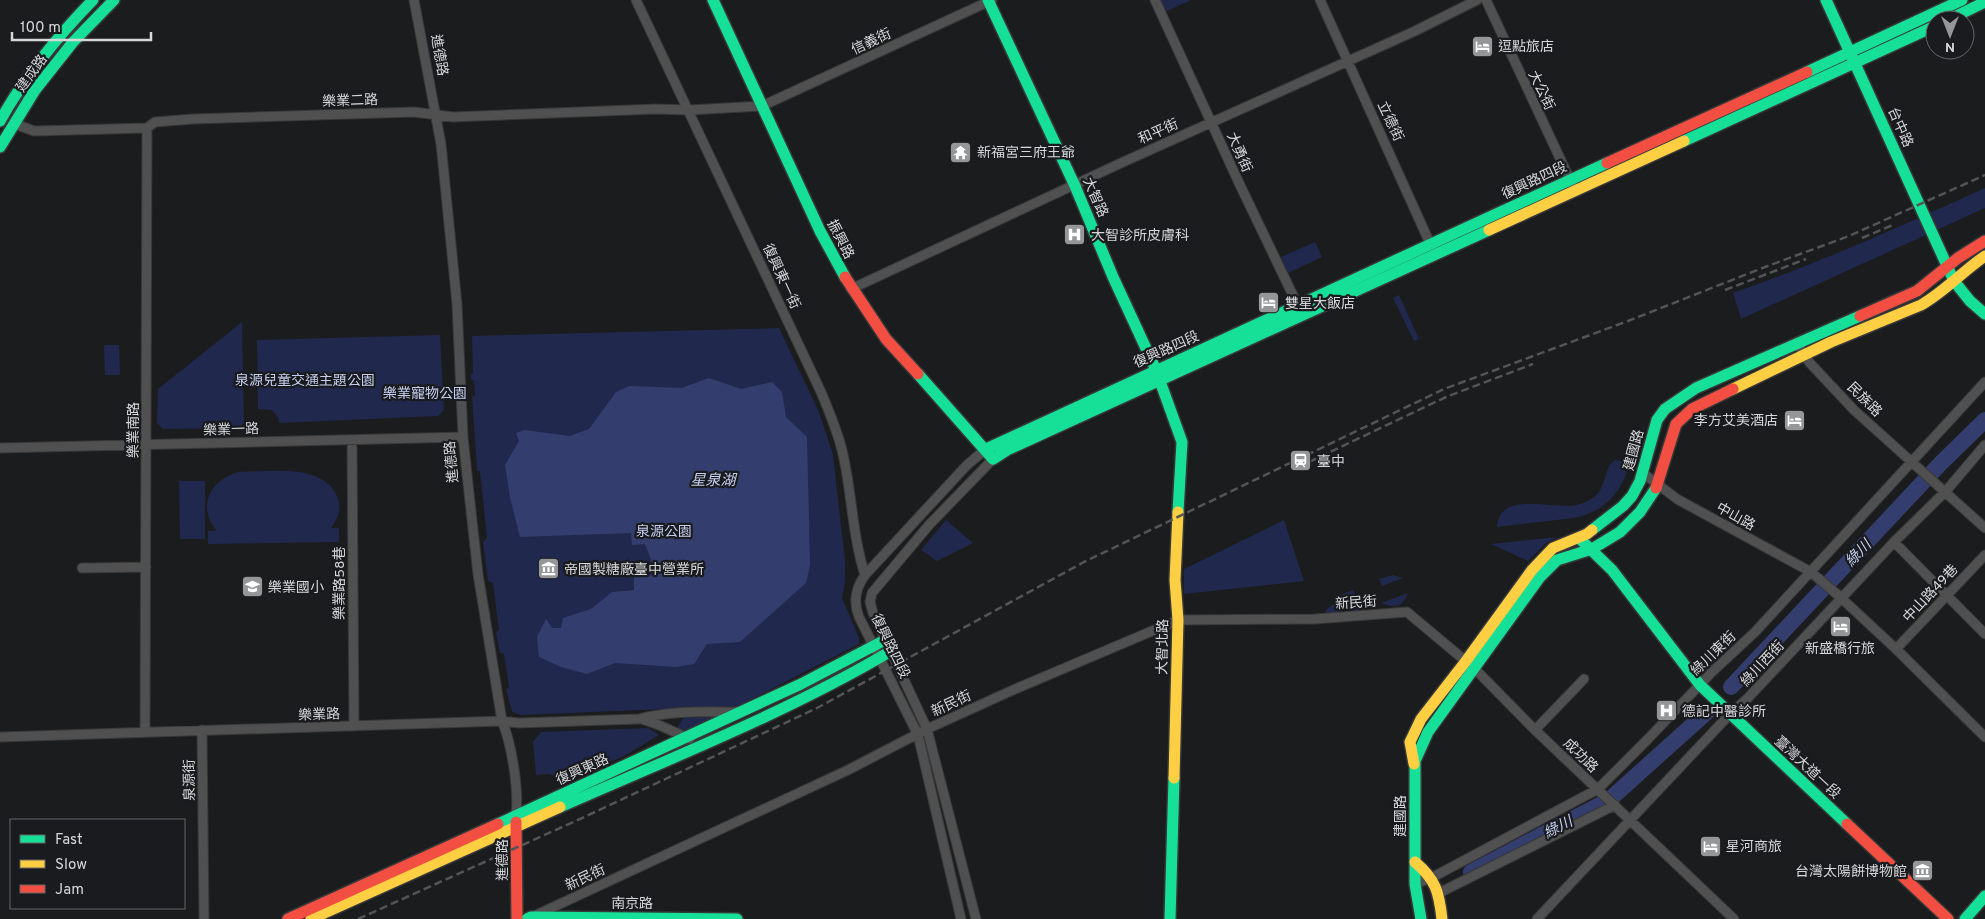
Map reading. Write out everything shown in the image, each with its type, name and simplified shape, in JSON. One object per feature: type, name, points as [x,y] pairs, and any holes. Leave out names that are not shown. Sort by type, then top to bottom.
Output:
[{"type":"main road","name":"建成路","points":[[0,121],[30,70],[59,35],[94,0]]},
{"type":"main road","name":"建成路","points":[[0,147],[35,90],[73,42],[114,0]]},
{"type":"main road","name":"振興路","points":[[713,0],[820,231],[852,290],[886,339],[990,454]]},
{"type":"main road","name":"台中路","points":[[1826,0],[1954,281],[1970,301],[1985,314]]},
{"type":"main road","points":[[1853,59],[1962,0]]},
{"type":"main road","name":"大智路","points":[[990,1],[1075,186],[1113,277],[1158,375]]},
{"type":"main road","points":[[1969,10],[1985,2]]},
{"type":"main road","points":[[1853,59],[1925,30]]},
{"type":"main road","name":"復興路四段","points":[[990,454],[1007,450],[1158,375],[1433,249],[1570,180],[1704,118],[1853,59]]},
{"type":"main road","name":"復興路四段","points":[[1433,249],[1575,191],[1853,59]]},
{"type":"main road","name":"建國路","points":[[1415,771],[1410,742],[1421,719],[1466,662],[1537,563],[1553,548],[1579,538],[1623,506],[1636,489],[1643,473],[1652,432],[1657,420],[1665,409],[1696,388],[1917,291],[1965,251],[1985,241]]},
{"type":"main road","name":"建國路","points":[[1421,919],[1415,884],[1415,761],[1423,742],[1540,576],[1562,557],[1592,549],[1620,532],[1630,523],[1658,485],[1672,433],[1676,424],[1685,415],[1702,403],[1804,355],[1921,305],[1935,297],[1969,267],[1985,256]]},
{"type":"main road","name":"大智北路","points":[[1158,375],[1183,447],[1175,580],[1178,620],[1170,919]]},
{"type":"main road","name":"臺灣大道一段","points":[[1579,538],[1612,570],[1702,688],[1948,919]]},
{"type":"main road","name":"復興東路","points":[[288,919],[744,712],[885,640]]},
{"type":"main road","name":"復興東路","points":[[311,919],[803,699],[891,651]]},
{"type":"main road","name":"進德路","points":[[516,816],[517,919]]},
{"type":"main road","points":[[1415,862],[1432,877],[1440,893],[1442,919]]},
{"type":"main road","points":[[1965,919],[1985,896]]},
{"type":"main road","name":"南京路","points":[[529,918],[737,919]]},
{"type":"street","name":"進德路","points":[[414,0],[441,144],[457,304],[463,437],[478,574],[502,722],[508,737],[518,803],[516,816]]},
{"type":"street","name":"復興東一街","points":[[636,0],[821,392],[835,427],[844,463],[858,555],[865,575]]},
{"type":"street","name":"大勇街","points":[[1155,0],[1300,310]]},
{"type":"street","name":"立德街","points":[[1320,0],[1433,249]]},
{"type":"street","name":"和平街","points":[[852,290],[1477,0]]},
{"type":"street","name":"大公街","points":[[1486,0],[1575,191]]},
{"type":"street","name":"信義街","points":[[762,106],[990,1]]},
{"type":"street","name":"樂業二路","points":[[15,124],[34,131],[147,128],[155,122],[193,119],[414,112],[453,117],[762,106]]},
{"type":"street","name":"樂業南路","points":[[145,731],[147,128]]},
{"type":"street","name":"民族路","points":[[1797,343],[1804,355],[1854,410],[1943,488]]},
{"type":"street","name":"綠川東街","points":[[1415,884],[1432,877],[1598,789],[1702,688],[1985,382]]},
{"type":"street","name":"樂業一路","points":[[0,448],[463,437]]},
{"type":"street","name":"樂業路58巷","points":[[352,440],[354,726]]},
{"type":"street","name":"綠川西街","points":[[1537,919],[1728,712],[1746,700],[1985,445]]},
{"type":"street","name":"復興路四段","points":[[961,919],[918,735],[856,610],[855,599],[857,588],[865,575],[967,465],[990,454]]},
{"type":"street","name":"復興路四段","points":[[976,919],[927,729],[871,607],[872,593],[990,454]]},
{"type":"street","name":"中山路","points":[[1643,473],[1677,499],[1810,572],[1841,597]]},
{"type":"street","points":[[1943,488],[1985,528]]},
{"type":"street","points":[[1894,542],[1985,634]]},
{"type":"street","name":"中山路49巷","points":[[1896,649],[1985,555]]},
{"type":"street","points":[[82,568],[146,567]]},
{"type":"street","points":[[1841,597],[1985,737]]},
{"type":"street","name":"新民街","points":[[529,918],[848,770],[927,729],[1013,690],[1178,620],[1315,619],[1407,612]]},
{"type":"street","name":"成功路","points":[[1407,612],[1475,670],[1535,730],[1734,919]]},
{"type":"street","points":[[1535,730],[1584,679]]},
{"type":"street","name":"樂業路","points":[[0,737],[145,731],[519,723],[639,718],[655,714],[680,712],[744,712]]},
{"type":"street","name":"樂業路","points":[[639,718],[702,744]]},
{"type":"street","name":"泉源街","points":[[202,730],[204,919]]},
{"type":"street","points":[[1410,742],[1423,742]]},
{"type":"street","points":[[1440,893],[1614,805]]},
{"type":"green space","points":[[1159,0],[1191,0],[1165,12]]},
{"type":"green space","points":[[1985,188],[1985,208],[1741,319],[1733,293],[1860,244]]},
{"type":"green space","points":[[1315,242],[1322,257],[1288,273],[1281,257]]},
{"type":"green space","points":[[1399,295],[1419,339],[1414,341],[1393,298]]},
{"type":"green space","points":[[242,322],[244,423],[239,428],[163,429],[157,423],[158,389]]},
{"type":"green space","name":"泉源公園","points":[[779,328],[819,412],[833,455],[845,561],[845,582],[842,598],[859,638],[859,644],[738,706],[521,715],[512,712],[506,689],[509,688],[504,654],[500,653],[496,632],[499,630],[493,583],[488,581],[483,542],[487,538],[480,471],[477,471],[472,396],[475,396],[474,381],[471,379],[471,374],[473,373],[472,336]]},
{"type":"green space","name":"泉源兒童交通主題公園","points":[[440,335],[444,410],[438,416],[279,423],[278,417],[272,410],[258,409],[257,340]]},
{"type":"green space","points":[[104,345],[119,345],[120,375],[105,375]]},
{"type":"green space","points":[[1616,460],[1630,463],[1626,474],[1617,492],[1595,511],[1574,518],[1497,527],[1500,516],[1507,509],[1517,505],[1566,506],[1588,501],[1600,489],[1608,469]]},
{"type":"green space","points":[[294,471],[320,478],[330,485],[339,500],[339,512],[331,528],[339,528],[339,542],[208,544],[208,531],[217,531],[207,512],[209,496],[220,482],[238,472]]},
{"type":"green space","points":[[179,481],[205,481],[205,539],[180,539]]},
{"type":"green space","points":[[946,520],[973,543],[937,561],[921,550]]},
{"type":"green space","points":[[1284,520],[1304,581],[1184,594],[1184,569]]},
{"type":"green space","points":[[1557,537],[1546,543],[1528,561],[1491,544]]},
{"type":"green space","points":[[1393,575],[1403,578],[1382,586],[1379,579]]},
{"type":"green space","points":[[1353,590],[1365,611],[1357,611],[1344,604],[1340,595]]},
{"type":"green space","points":[[1408,593],[1403,602],[1398,606],[1381,603]]},
{"type":"green space","points":[[1337,602],[1340,610],[1346,614],[1324,615],[1327,609]]},
{"type":"green space","points":[[714,717],[717,719],[688,733],[677,728],[683,718]]},
{"type":"green space","points":[[648,728],[659,735],[624,756],[568,781],[549,774],[536,775],[533,742],[541,732]]},
{"type":"water","name":"星泉湖","points":[[709,378],[741,389],[772,382],[782,392],[786,417],[807,437],[810,565],[806,583],[740,642],[707,644],[694,664],[676,667],[615,663],[587,674],[561,667],[539,657],[537,637],[546,619],[552,628],[561,628],[563,618],[591,609],[612,592],[634,590],[634,577],[657,575],[645,544],[632,545],[631,533],[520,537],[510,497],[505,465],[519,441],[516,433],[524,430],[570,436],[589,429],[616,392],[629,386],[682,388]]},
{"type":"waterway","name":"綠川","points":[[1731,687],[1940,464],[1985,420]]},
{"type":"waterway","name":"綠川","points":[[1471,872],[1609,800],[1707,712]]},
{"type":"railway","points":[[358,919],[580,819],[817,708],[1084,562],[1444,389],[1849,236],[1985,175]]},
{"type":"railway","points":[[1862,238],[1895,224]]},
{"type":"railway","points":[[1725,290],[1806,259]]},
{"type":"railway","points":[[1309,462],[1446,397],[1533,364]]},
{"type":"traffic: fast","points":[[0,121],[20,88],[42,58],[93,0]]},
{"type":"traffic: fast","points":[[0,147],[35,90],[73,42],[114,0]]},
{"type":"traffic: fast","points":[[713,0],[820,231],[845,277]]},
{"type":"traffic: fast","points":[[988,0],[1075,186],[1113,277],[1156,370],[1182,442],[1178,512]]},
{"type":"traffic: fast","points":[[1826,0],[1954,281],[1970,301],[1985,314]]},
{"type":"traffic: fast","points":[[1807,72],[1962,0]]},
{"type":"traffic: fast","points":[[1969,10],[1985,2]]},
{"type":"traffic: fast","points":[[1684,141],[1925,31]]},
{"type":"traffic: fast","points":[[986,449],[1607,163]]},
{"type":"traffic: fast","points":[[918,374],[993,459],[1007,450],[1489,230]]},
{"type":"traffic: fast","points":[[1592,530],[1623,506],[1632,496],[1640,481],[1657,420],[1665,409],[1696,388],[1860,316]]},
{"type":"traffic: fast","points":[[1421,919],[1415,884],[1415,761],[1428,732],[1540,577],[1557,560],[1592,549],[1620,532],[1640,512],[1656,488]]},
{"type":"traffic: fast","points":[[1579,538],[1612,570],[1700,685],[1847,824]]},
{"type":"traffic: fast","points":[[498,824],[801,684],[885,640]]},
{"type":"traffic: fast","points":[[560,807],[769,715],[811,695],[891,651]]},
{"type":"traffic: fast","points":[[1170,919],[1174,778]]},
{"type":"traffic: fast","points":[[1965,919],[1985,896]]},
{"type":"traffic: fast","points":[[527,919],[531,917],[737,919]]},
{"type":"traffic: slow","points":[[1489,230],[1684,141]]},
{"type":"traffic: slow","points":[[1733,389],[1831,342],[1921,305],[1938,294],[1985,256]]},
{"type":"traffic: slow","points":[[1174,778],[1178,620],[1175,580],[1178,512]]},
{"type":"traffic: slow","points":[[1414,764],[1410,742],[1421,719],[1532,570],[1553,548],[1587,534],[1592,530]]},
{"type":"traffic: slow","points":[[311,919],[560,807]]},
{"type":"traffic: slow","points":[[1415,862],[1428,875],[1435,887],[1442,919]]},
{"type":"traffic: jam","points":[[1607,163],[1807,72]]},
{"type":"traffic: jam","points":[[1860,316],[1917,291],[1958,258],[1985,241]]},
{"type":"traffic: jam","points":[[845,277],[886,339],[918,374]]},
{"type":"traffic: jam","points":[[1656,488],[1676,424],[1692,409],[1733,389]]},
{"type":"traffic: jam","points":[[516,822],[517,919]]},
{"type":"traffic: jam","points":[[288,919],[498,824]]},
{"type":"traffic: jam","points":[[1847,824],[1948,919]]},
{"type":"place","name":"逗點旅店","points":[[1482,46]]},
{"type":"place","name":"新福宮三府王爺","points":[[961,152]]},
{"type":"place","name":"大智診所皮膚科","points":[[1075,235]]},
{"type":"place","name":"雙星大飯店","points":[[1269,303]]},
{"type":"place","name":"李方艾美酒店","points":[[1794,420]]},
{"type":"place","name":"臺中","points":[[1301,461]]},
{"type":"place","name":"帝國製糖廠臺中營業所","points":[[548,569]]},
{"type":"place","name":"樂業國小","points":[[252,587]]},
{"type":"place","name":"新盛橋行旅","points":[[1840,626]]},
{"type":"place","name":"德記中醫診所","points":[[1666,711]]},
{"type":"place","name":"星河商旅","points":[[1710,846]]},
{"type":"place","name":"台灣太陽餅博物館","points":[[1923,871]]},
{"type":"park label","name":"樂業寵物公園","points":[[425,393]]}]
